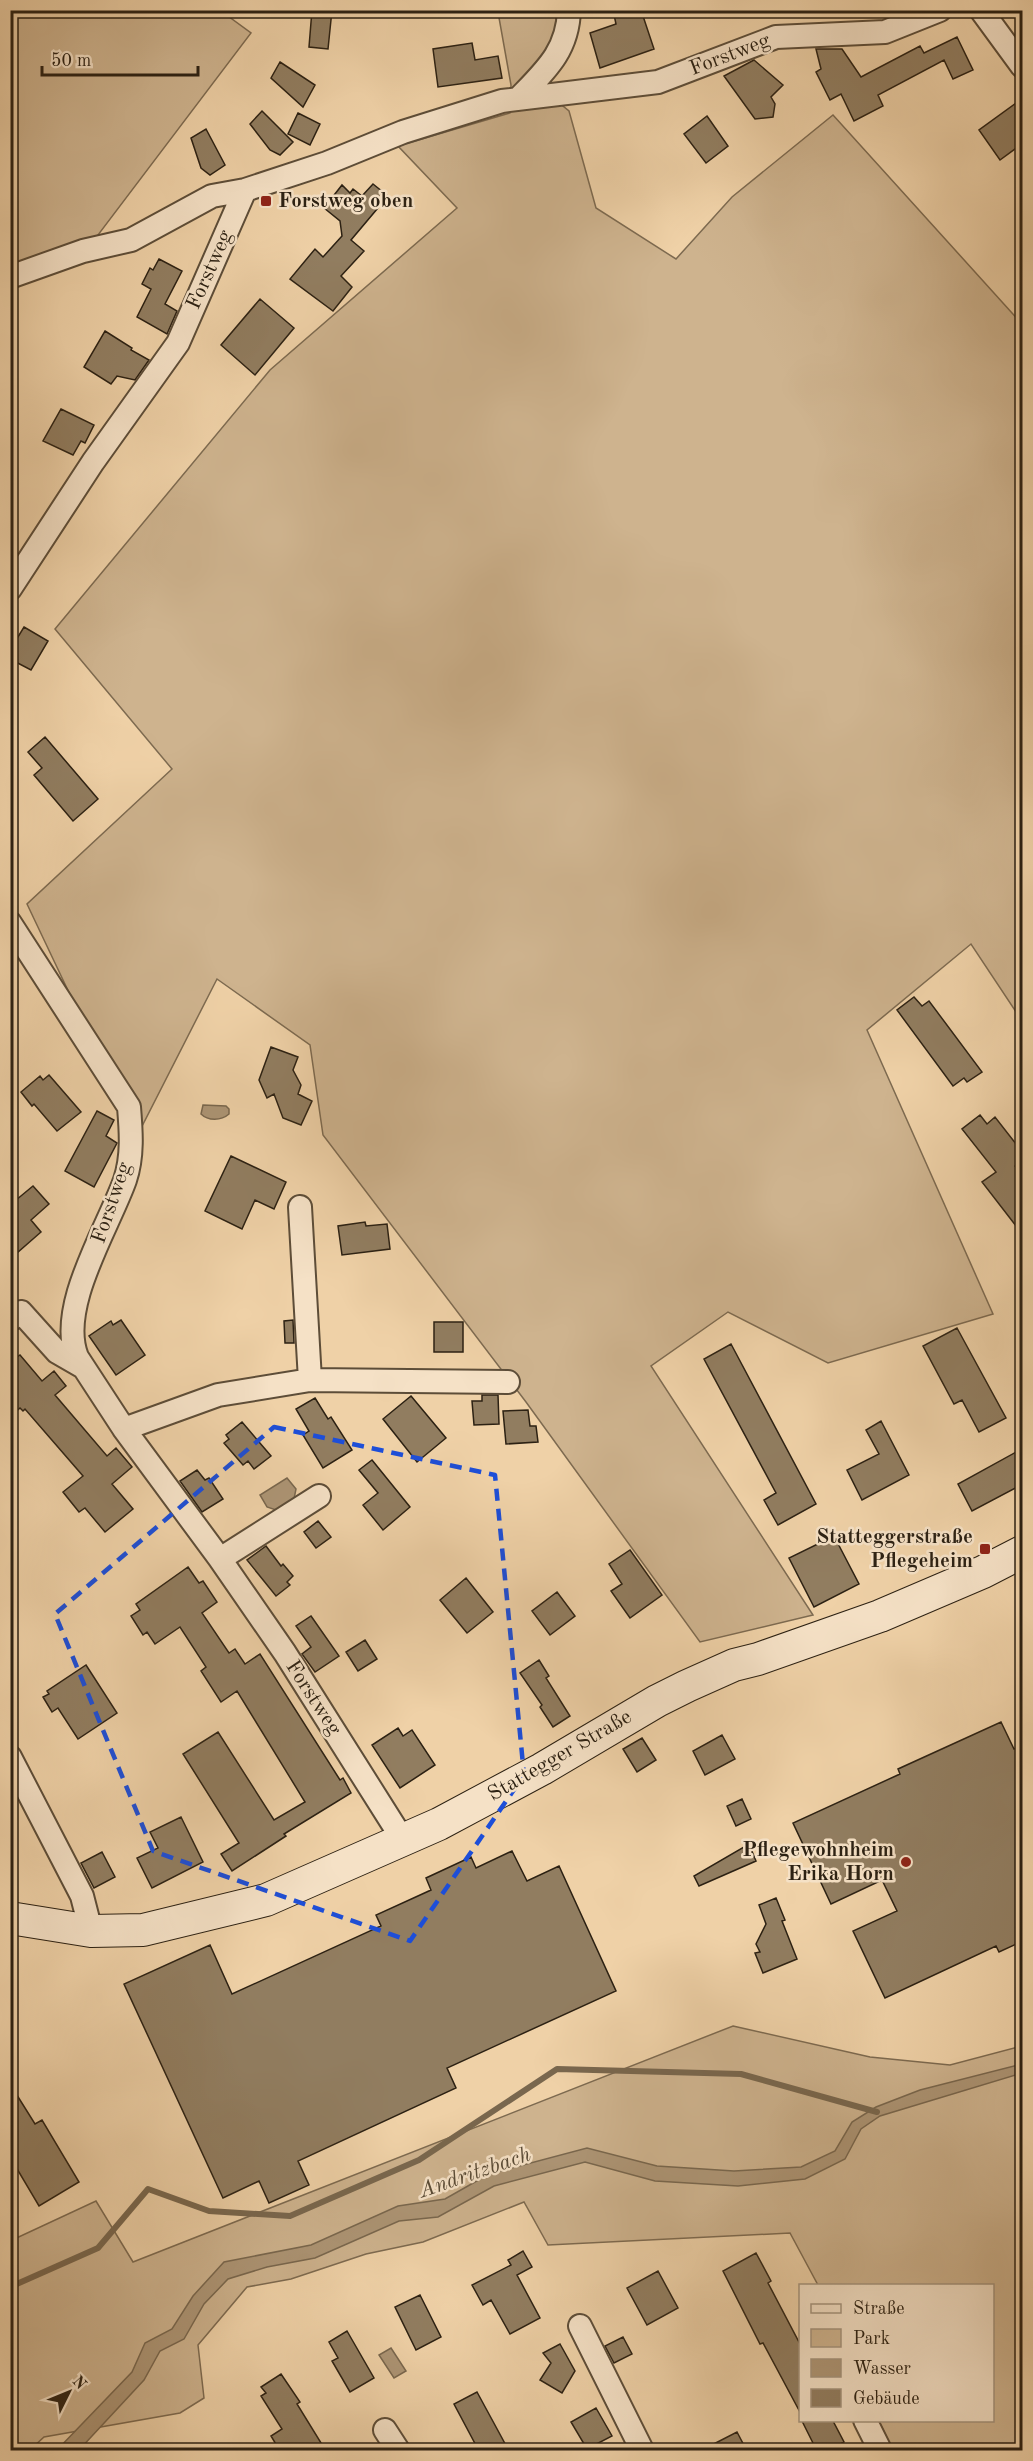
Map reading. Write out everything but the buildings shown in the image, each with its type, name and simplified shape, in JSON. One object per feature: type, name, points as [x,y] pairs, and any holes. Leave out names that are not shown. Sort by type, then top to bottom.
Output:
[{"type":"main road","name":"Stattegger Straße","points":[[10,1918],[91,1931],[143,1930],[266,1900],[439,1824],[542,1769],[657,1701],[687,1686],[734,1665],[758,1659],[888,1612],[983,1572],[1023,1552]]},
{"type":"street","points":[[518,99],[553,63],[569,29],[569,10]]},
{"type":"street","name":"Forstweg","points":[[10,589],[93,462],[178,343],[245,190],[327,163],[403,132],[502,101],[658,82],[776,37],[885,32],[940,10]]},
{"type":"street","points":[[981,10],[1023,66]]},
{"type":"street","points":[[10,277],[83,251],[131,240],[212,195],[245,190]]},
{"type":"street","name":"Forstweg","points":[[10,923],[129,1107],[131,1141],[125,1178],[72,1313],[73,1348],[124,1429],[220,1559],[285,1653],[403,1840]]},
{"type":"street","points":[[300,1207],[310,1380]]},
{"type":"street","name":"Forstweg","points":[[10,1320],[21,1312],[57,1353],[83,1366]]},
{"type":"street","points":[[124,1429],[219,1395],[310,1380],[508,1382]]},
{"type":"street","points":[[220,1559],[319,1496]]},
{"type":"street","points":[[10,1757],[82,1896],[91,1931]]},
{"type":"street","points":[[580,2326],[642,2451]]},
{"type":"street","points":[[866,2422],[880,2451]]},
{"type":"street","points":[[385,2430],[398,2451]]},
{"type":"highlighted area","points":[[274,1427],[495,1475],[524,1775],[410,1941],[153,1851],[55,1614]]},
{"type":"green space","points":[[11,11],[221,11],[251,33],[95,239],[11,271]]},
{"type":"green space","points":[[490,11],[555,11],[558,30],[542,89],[569,111],[596,208],[676,259],[732,197],[833,115],[1022,324],[1022,1021],[971,944],[867,1030],[993,1314],[828,1363],[728,1312],[651,1366],[813,1615],[700,1642],[526,1402],[323,1135],[310,1045],[217,979],[137,1136],[27,904],[172,769],[55,629],[270,370],[457,208],[398,146],[510,113],[511,85],[498,12]]},
{"type":"green space","points":[[733,2026],[870,2057],[950,2065],[1022,2046],[1022,2450],[893,2450],[879,2422],[994,2422],[994,2284],[817,2284],[790,2233],[548,2245],[524,2202],[423,2242],[366,2254],[291,2279],[247,2287],[198,2345],[204,2398],[180,2413],[44,2437],[30,2450],[11,2450],[10,2241],[96,2201],[133,2262]]},
{"type":"water","points":[[203,1105],[226,1106],[229,1114],[218,1119],[207,1118],[201,1114]]},
{"type":"water","points":[[287,1478],[296,1489],[294,1499],[276,1510],[267,1507],[260,1495]]},
{"type":"water","points":[[1022,2064],[1022,2073],[880,2116],[861,2129],[845,2159],[805,2179],[738,2186],[655,2181],[585,2162],[494,2186],[438,2217],[399,2221],[315,2258],[267,2267],[228,2279],[204,2304],[184,2339],[160,2351],[144,2380],[79,2450],[57,2450],[132,2372],[145,2343],[172,2329],[193,2296],[224,2262],[311,2245],[398,2206],[445,2199],[489,2174],[587,2148],[657,2166],[734,2171],[801,2167],[835,2151],[852,2122],[876,2107],[920,2090]]},
{"type":"water","points":[[391,2348],[406,2371],[394,2378],[379,2355]]},
{"type":"waterway","points":[[10,2287],[98,2248],[148,2189],[209,2211],[290,2216],[419,2160],[557,2069],[741,2074],[877,2112]]},
{"type":"place","name":"Forstweg oben","points":[[266,201]]},
{"type":"place","name":"Statteggerstraße Pflegeheim","points":[[985,1549]]},
{"type":"place","name":"Pflegewohnheim Erika Horn","points":[[906,1862]]},
{"type":"water label","name":"Andritzbach","points":[[475,2173]]}]
